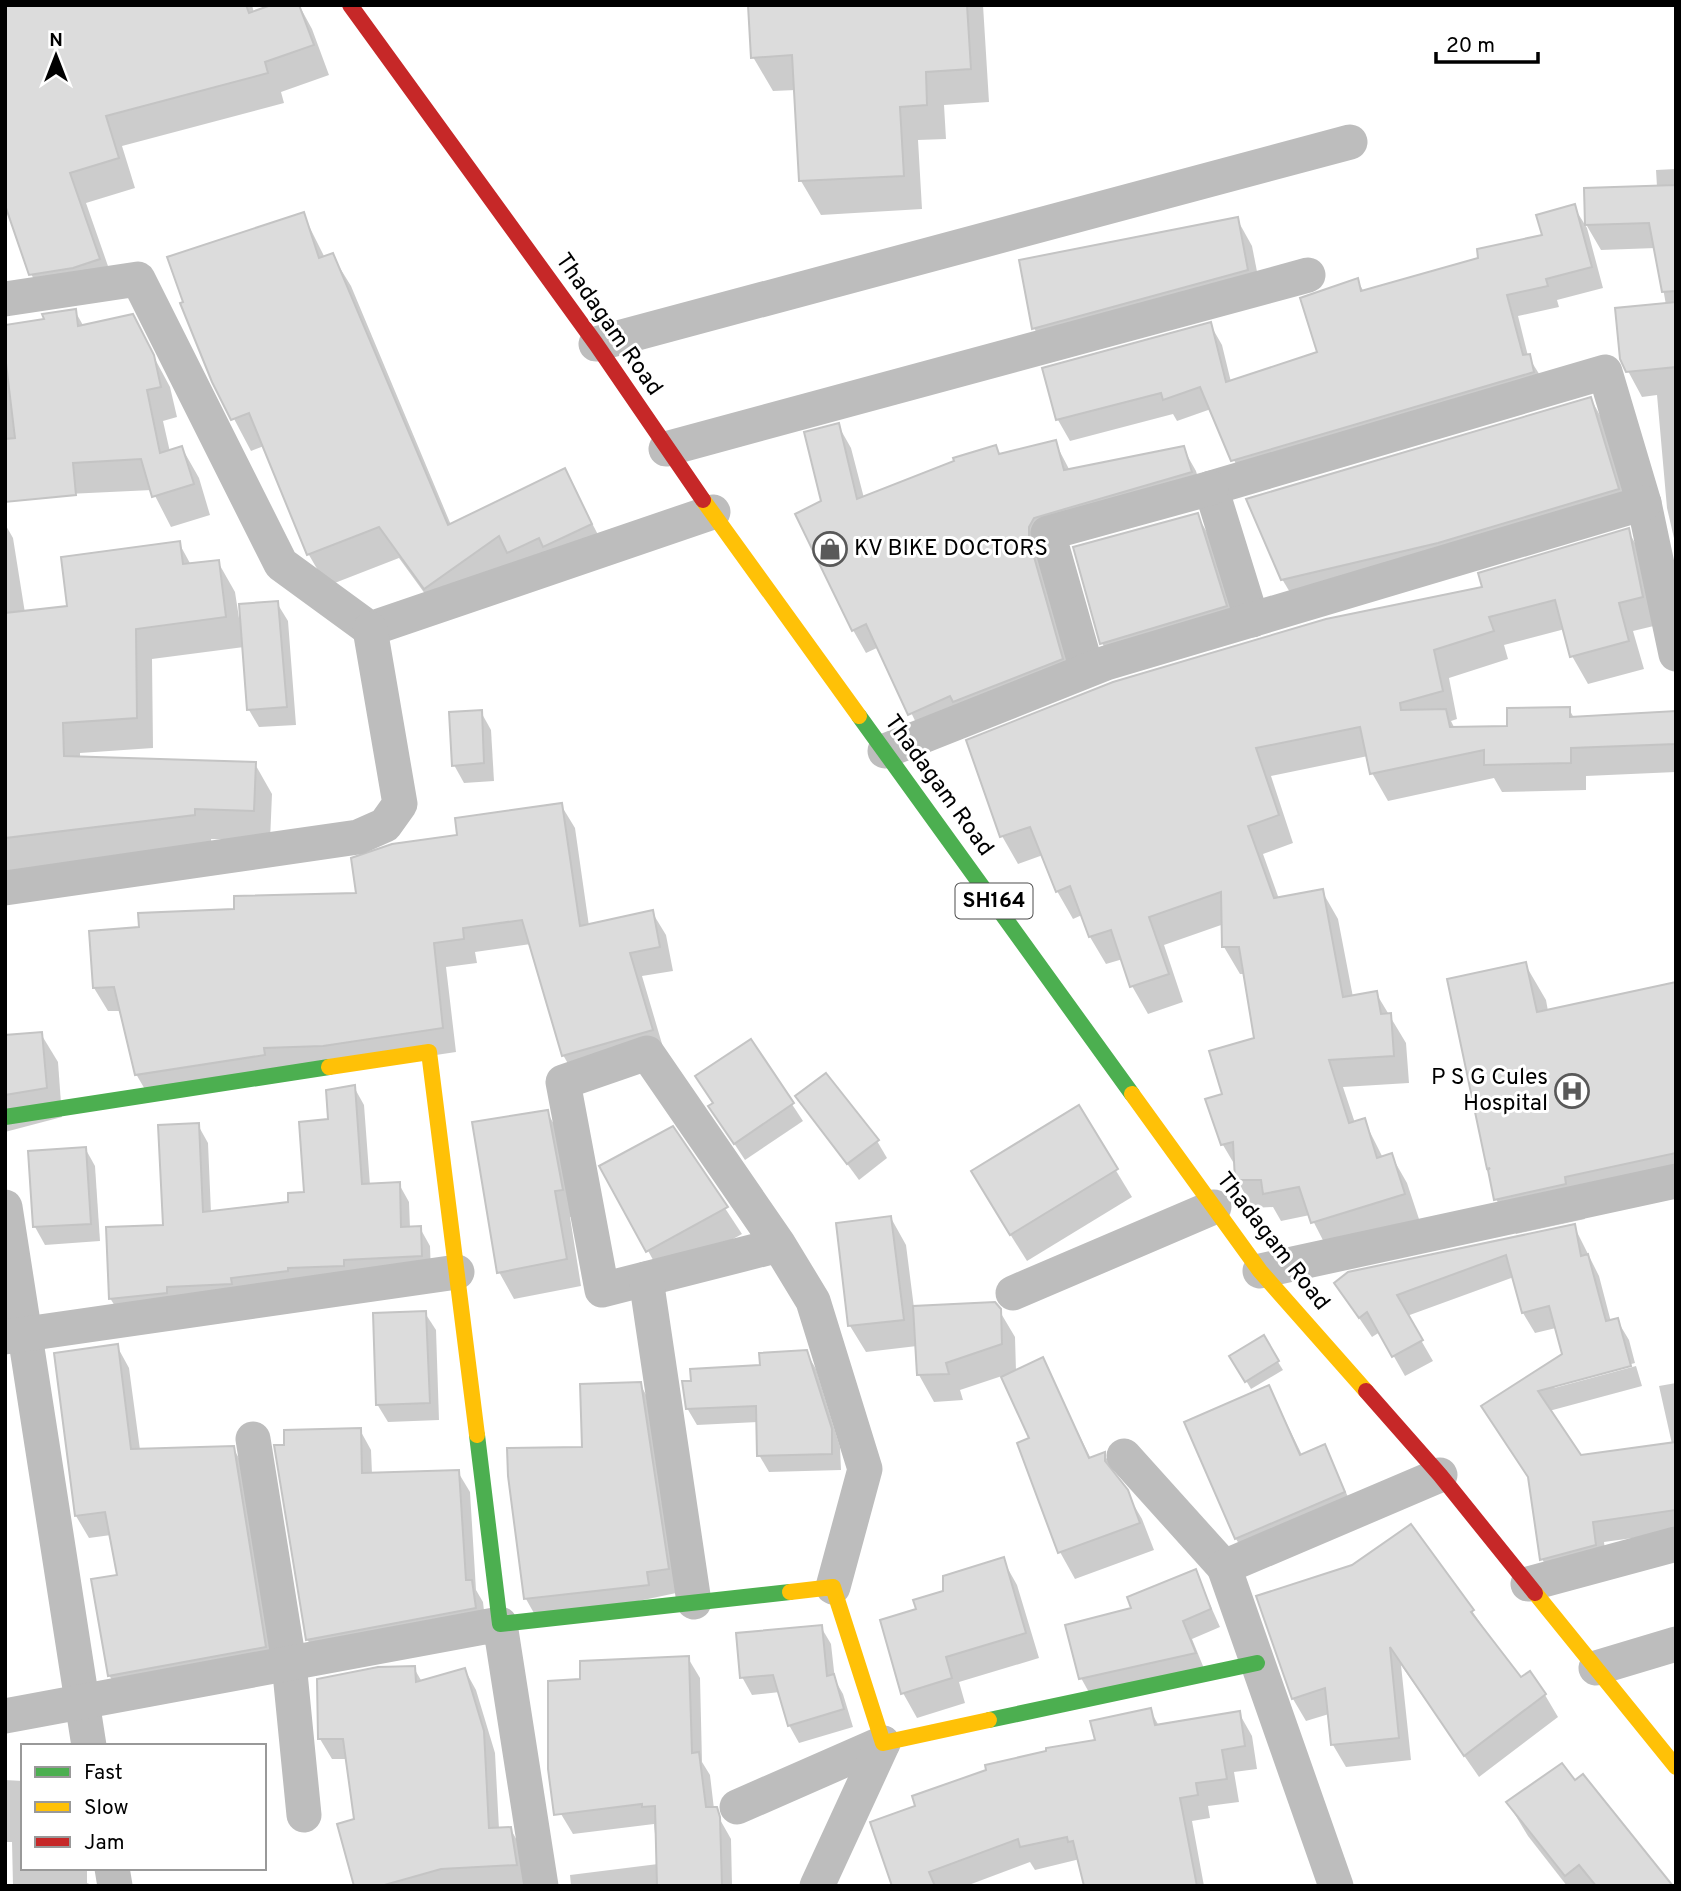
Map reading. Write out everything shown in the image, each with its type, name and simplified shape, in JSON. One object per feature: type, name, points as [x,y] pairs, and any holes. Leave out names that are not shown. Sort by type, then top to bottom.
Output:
[{"type":"main road","name":"Thadagam Road","points":[[350,5],[596,344],[666,449],[1261,1272],[1440,1475],[1676,1767]]},
{"type":"main road","points":[[5,1117],[429,1052],[500,1623],[833,1587],[883,1743],[1257,1662]]},
{"type":"street","points":[[596,344],[1350,142]]},
{"type":"street","points":[[666,449],[1308,275]]},
{"type":"street","points":[[5,888],[358,837],[385,825],[400,804],[370,629],[281,564],[138,279],[9,289]]},
{"type":"street","points":[[1087,670],[1048,533],[1605,372],[1644,503],[1676,654]]},
{"type":"street","points":[[1211,488],[1252,620]]},
{"type":"street","points":[[885,751],[1087,670],[1644,503]]},
{"type":"street","points":[[370,629],[713,512]]},
{"type":"street","points":[[779,1245],[602,1290],[563,1082],[648,1053],[779,1245],[813,1301],[865,1469],[833,1587]]},
{"type":"street","points":[[1261,1272],[1676,1181]]},
{"type":"street","points":[[5,1207],[15,1336],[89,1744]]},
{"type":"street","points":[[1013,1293],[1214,1207]]},
{"type":"street","points":[[15,1336],[457,1272]]},
{"type":"street","points":[[646,1279],[694,1602]]},
{"type":"street","points":[[253,1439],[289,1663],[304,1815]]},
{"type":"street","points":[[1124,1456],[1224,1567],[1336,1886]]},
{"type":"street","points":[[1224,1567],[1440,1475]]},
{"type":"street","points":[[1528,1584],[1676,1544]]},
{"type":"street","points":[[5,1716],[500,1623],[541,1886]]},
{"type":"street","points":[[1596,1668],[1676,1644]]},
{"type":"street","points":[[737,1807],[883,1743]]},
{"type":"street","points":[[817,1886],[883,1743]]},
{"type":"building","points":[[5,5],[246,5],[249,13],[271,5],[299,5],[314,45],[265,62],[268,73],[106,116],[119,158],[70,173],[100,259],[73,268],[29,275],[5,205]]},
{"type":"building","points":[[748,5],[967,5],[971,69],[926,72],[927,105],[900,107],[904,176],[799,181],[792,55],[751,58]]},
{"type":"building","points":[[1676,185],[1676,291],[1662,292],[1649,223],[1585,225],[1584,188]]},
{"type":"building","points":[[1575,204],[1592,267],[1546,279],[1548,286],[1507,295],[1523,355],[1530,354],[1534,372],[1231,461],[1200,387],[1163,400],[1161,393],[1056,420],[1042,368],[1211,322],[1226,382],[1317,352],[1300,298],[1358,278],[1361,291],[1478,258],[1477,249],[1542,235],[1536,215]]},
{"type":"building","points":[[304,212],[319,258],[333,253],[448,525],[565,468],[592,524],[543,547],[539,538],[507,553],[499,536],[424,589],[379,527],[307,555],[249,413],[231,420],[212,382],[180,303],[183,302],[167,257]]},
{"type":"building","points":[[1238,217],[1248,270],[1032,329],[1019,260]]},
{"type":"building","points":[[1676,302],[1676,367],[1626,372],[1620,359],[1615,308]]},
{"type":"building","points":[[76,309],[78,326],[133,314],[154,355],[161,387],[147,390],[160,453],[182,446],[194,484],[152,497],[141,459],[73,463],[76,495],[5,502],[5,439],[15,438],[5,355],[5,325],[44,319],[42,314]]},
{"type":"building","points":[[1591,397],[1619,489],[1438,543],[1281,580],[1246,499]]},
{"type":"building","points":[[839,423],[857,499],[954,461],[953,458],[996,445],[999,454],[1056,440],[1064,470],[1184,446],[1192,472],[1034,518],[1029,527],[1029,539],[1063,659],[953,702],[950,696],[908,715],[866,624],[852,631],[795,514],[821,501],[804,432]]},
{"type":"building","points":[[1198,513],[1227,606],[1100,644],[1073,547]]},
{"type":"building","points":[[1629,528],[1643,597],[1619,603],[1629,641],[1570,657],[1555,600],[1489,617],[1494,631],[1434,650],[1443,691],[1400,703],[1401,710],[1446,709],[1450,727],[1507,726],[1507,708],[1570,707],[1570,717],[1676,711],[1676,744],[1571,748],[1571,763],[1484,765],[1484,750],[1370,774],[1360,727],[1256,748],[1279,815],[1248,826],[1274,898],[1323,889],[1343,997],[1377,991],[1381,1014],[1391,1013],[1394,1056],[1329,1060],[1349,1123],[1365,1118],[1377,1158],[1392,1153],[1405,1194],[1311,1223],[1299,1187],[1263,1194],[1261,1180],[1235,1180],[1233,1142],[1221,1145],[1205,1099],[1222,1094],[1209,1051],[1254,1038],[1239,947],[1222,947],[1221,892],[1149,917],[1169,974],[1130,987],[1111,930],[1089,937],[1070,886],[1056,892],[1030,827],[1000,837],[966,740],[1113,682],[1326,619],[1482,587],[1478,573]]},
{"type":"building","points":[[180,541],[183,564],[219,560],[226,617],[136,629],[137,718],[63,723],[64,756],[256,762],[254,811],[195,809],[195,815],[5,838],[5,613],[67,606],[61,557]]},
{"type":"building","points":[[278,601],[287,707],[247,710],[239,604]]},
{"type":"building","points":[[482,710],[484,763],[452,766],[449,712]]},
{"type":"building","points":[[562,803],[580,926],[653,910],[660,947],[630,953],[653,1030],[562,1056],[522,920],[463,928],[464,939],[434,943],[443,1028],[323,1046],[264,1048],[265,1055],[135,1075],[114,987],[93,988],[89,931],[139,927],[138,913],[234,909],[234,896],[356,893],[351,858],[392,844],[457,835],[455,818]]},
{"type":"building","points":[[1526,962],[1537,1012],[1676,982],[1676,1153],[1565,1177],[1566,1184],[1494,1200],[1488,1170],[1490,1168],[1487,1169],[1447,979]]},
{"type":"building","points":[[42,1032],[47,1088],[5,1095],[5,1035]]},
{"type":"building","points":[[751,1039],[794,1103],[734,1144],[708,1106],[713,1103],[695,1076]]},
{"type":"building","points":[[826,1073],[879,1140],[847,1164],[795,1096]]},
{"type":"building","points":[[355,1085],[362,1184],[400,1182],[401,1227],[421,1226],[422,1256],[344,1260],[344,1266],[288,1268],[288,1271],[231,1278],[232,1284],[167,1287],[167,1293],[109,1299],[106,1227],[163,1225],[158,1125],[199,1123],[203,1212],[288,1202],[288,1193],[304,1192],[299,1122],[328,1119],[326,1090]]},
{"type":"building","points":[[1079,1105],[1118,1169],[1010,1235],[971,1171]]},
{"type":"building","points":[[548,1110],[563,1190],[555,1191],[567,1259],[497,1273],[472,1122]]},
{"type":"building","points":[[673,1126],[728,1207],[646,1252],[599,1166]]},
{"type":"building","points":[[86,1147],[91,1224],[33,1227],[28,1151]]},
{"type":"building","points":[[891,1216],[904,1320],[848,1326],[836,1223]]},
{"type":"building","points":[[1575,1224],[1581,1256],[1588,1254],[1606,1321],[1618,1318],[1631,1366],[1538,1391],[1581,1455],[1676,1442],[1676,1510],[1593,1522],[1596,1545],[1540,1560],[1528,1477],[1481,1406],[1562,1354],[1549,1306],[1522,1313],[1506,1255],[1397,1295],[1423,1340],[1392,1357],[1367,1312],[1359,1318],[1334,1283],[1348,1272]]},
{"type":"building","points":[[995,1302],[1001,1309],[1002,1344],[946,1363],[949,1374],[917,1375],[913,1306]]},
{"type":"building","points":[[426,1311],[430,1403],[376,1405],[373,1313]]},
{"type":"building","points":[[1264,1335],[1279,1361],[1245,1382],[1229,1356]]},
{"type":"building","points":[[118,1344],[131,1449],[234,1446],[266,1647],[108,1676],[91,1579],[117,1575],[105,1512],[75,1516],[54,1353]]},
{"type":"building","points":[[807,1350],[832,1429],[832,1454],[757,1456],[756,1406],[686,1409],[682,1381],[691,1381],[690,1369],[760,1365],[759,1353]]},
{"type":"building","points":[[1043,1357],[1089,1458],[1105,1452],[1105,1461],[1128,1490],[1140,1523],[1058,1553],[1017,1443],[1029,1438],[1001,1377]]},
{"type":"building","points":[[641,1382],[669,1569],[647,1572],[649,1585],[524,1599],[508,1476],[507,1448],[582,1447],[580,1384]]},
{"type":"building","points":[[1269,1385],[1300,1455],[1325,1444],[1345,1492],[1235,1539],[1184,1422]]},
{"type":"building","points":[[361,1428],[362,1473],[459,1470],[466,1580],[472,1580],[476,1608],[306,1640],[274,1445],[284,1445],[284,1430]]},
{"type":"building","points":[[1411,1524],[1474,1610],[1471,1612],[1521,1677],[1530,1671],[1546,1694],[1464,1756],[1390,1647],[1399,1738],[1331,1745],[1325,1688],[1292,1699],[1256,1596],[1352,1565]]},
{"type":"building","points":[[1004,1557],[1026,1633],[946,1657],[952,1678],[901,1694],[880,1620],[916,1609],[913,1600],[943,1591],[943,1576]]},
{"type":"building","points":[[1196,1569],[1211,1609],[1183,1621],[1196,1653],[1079,1679],[1065,1625],[1131,1608],[1127,1597]]},
{"type":"building","points":[[822,1625],[827,1676],[834,1674],[844,1709],[788,1726],[773,1675],[740,1678],[736,1633]]},
{"type":"building","points":[[689,1656],[692,1753],[699,1752],[706,1807],[717,1807],[720,1817],[722,1886],[657,1886],[655,1806],[642,1807],[642,1804],[554,1815],[548,1769],[548,1681],[580,1679],[580,1661]]},
{"type":"building","points":[[415,1666],[416,1682],[465,1668],[484,1731],[489,1828],[511,1827],[517,1865],[441,1869],[381,1886],[354,1886],[337,1824],[354,1819],[343,1739],[318,1739],[317,1679],[378,1667]]},
{"type":"building","points":[[1151,1708],[1155,1725],[1240,1711],[1245,1746],[1222,1750],[1227,1779],[1196,1783],[1198,1795],[1180,1798],[1197,1886],[1084,1886],[1073,1841],[1068,1842],[1067,1837],[1020,1847],[1018,1839],[929,1872],[935,1886],[892,1886],[870,1822],[915,1806],[912,1796],[986,1770],[985,1765],[1046,1751],[1046,1748],[1095,1740],[1090,1721]]},
{"type":"building","points":[[1562,1763],[1575,1780],[1583,1774],[1673,1886],[1596,1886],[1579,1865],[1565,1876],[1506,1802]]},
{"type":"traffic: fast","points":[[859,716],[1132,1094]]},
{"type":"traffic: fast","points":[[5,1117],[329,1067]]},
{"type":"traffic: fast","points":[[477,1435],[500,1624],[790,1592]]},
{"type":"traffic: fast","points":[[989,1720],[1257,1663]]},
{"type":"traffic: slow","points":[[703,500],[859,716]]},
{"type":"traffic: slow","points":[[329,1067],[429,1052],[477,1435]]},
{"type":"traffic: slow","points":[[1132,1094],[1260,1271],[1366,1391]]},
{"type":"traffic: slow","points":[[790,1592],[833,1587],[883,1743],[989,1720]]},
{"type":"traffic: slow","points":[[1535,1593],[1676,1767]]},
{"type":"traffic: jam","points":[[350,5],[596,344],[703,500]]},
{"type":"traffic: jam","points":[[1366,1391],[1440,1475],[1535,1593]]},
{"type":"place","name":"KV BIKE DOCTORS","points":[[830,549]]},
{"type":"place","name":"P S G Cules Hospital","points":[[1572,1091]]}]
